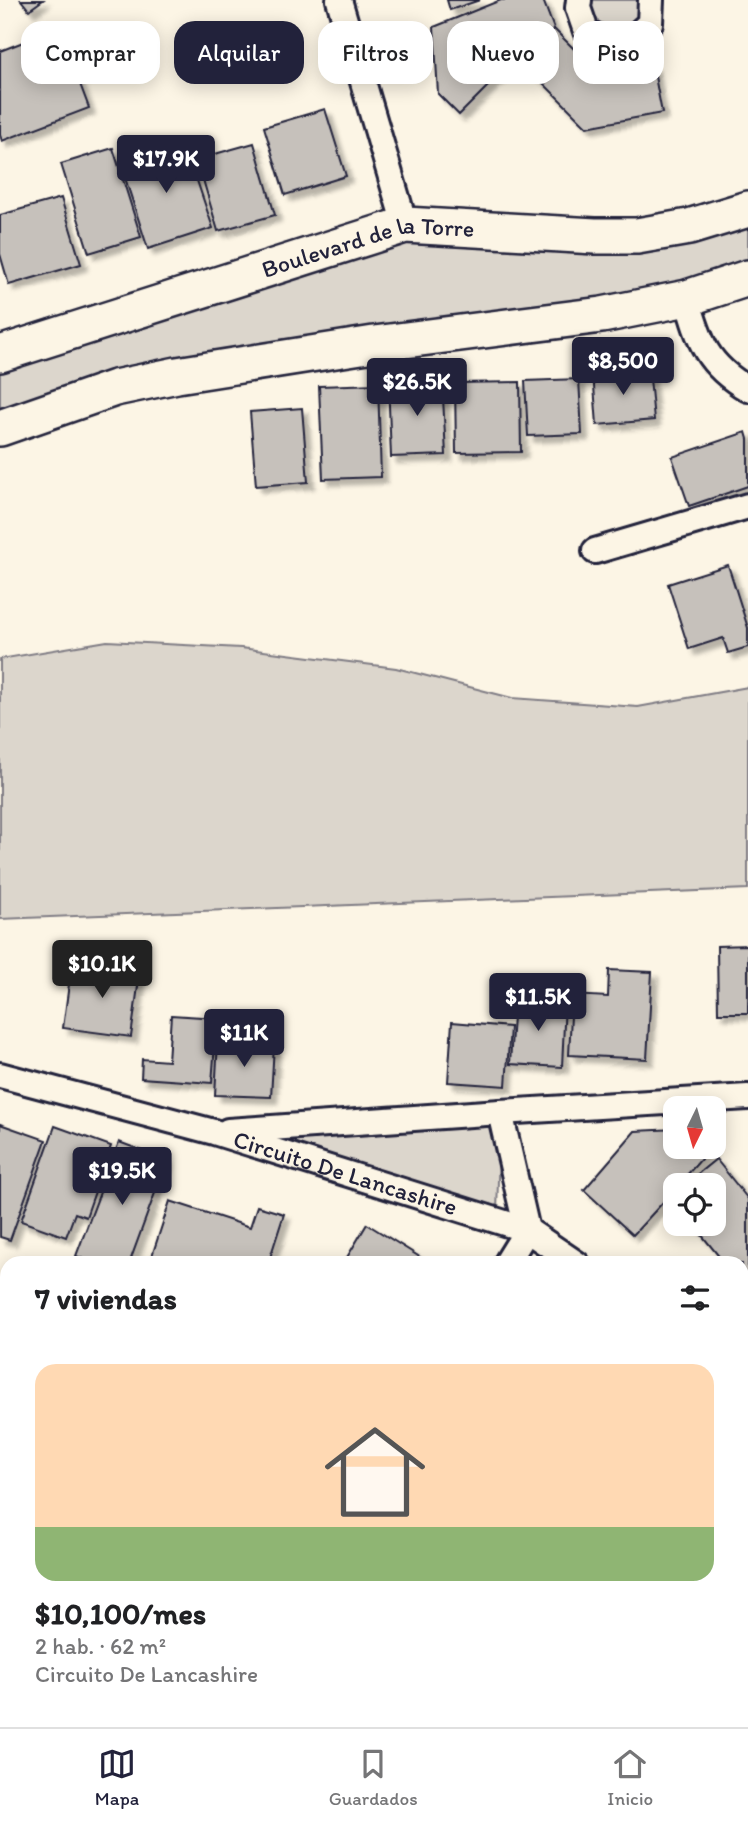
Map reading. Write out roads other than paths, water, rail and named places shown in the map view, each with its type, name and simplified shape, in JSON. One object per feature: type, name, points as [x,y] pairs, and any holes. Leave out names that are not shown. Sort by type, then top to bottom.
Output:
[{"type":"street","points":[[339,0],[405,225]]},
{"type":"street","points":[[579,0],[578,8],[586,31],[607,42],[631,40],[650,23],[650,0]]},
{"type":"street","name":"Boulevard de la Torre","points":[[2,348],[405,225],[637,236],[689,227],[748,209]]},
{"type":"street","points":[[0,428],[115,388],[177,375],[374,344],[602,315],[687,298],[748,278]]},
{"type":"street","points":[[687,298],[695,329],[708,356],[732,380],[748,389]]},
{"type":"street","points":[[595,551],[748,506]]},
{"type":"street","name":"Circuito De Lancashire","points":[[0,1075],[214,1132],[527,1230],[565,1256]]},
{"type":"street","points":[[214,1132],[748,1097]]},
{"type":"street","points":[[500,1112],[527,1230],[511,1256]]}]
